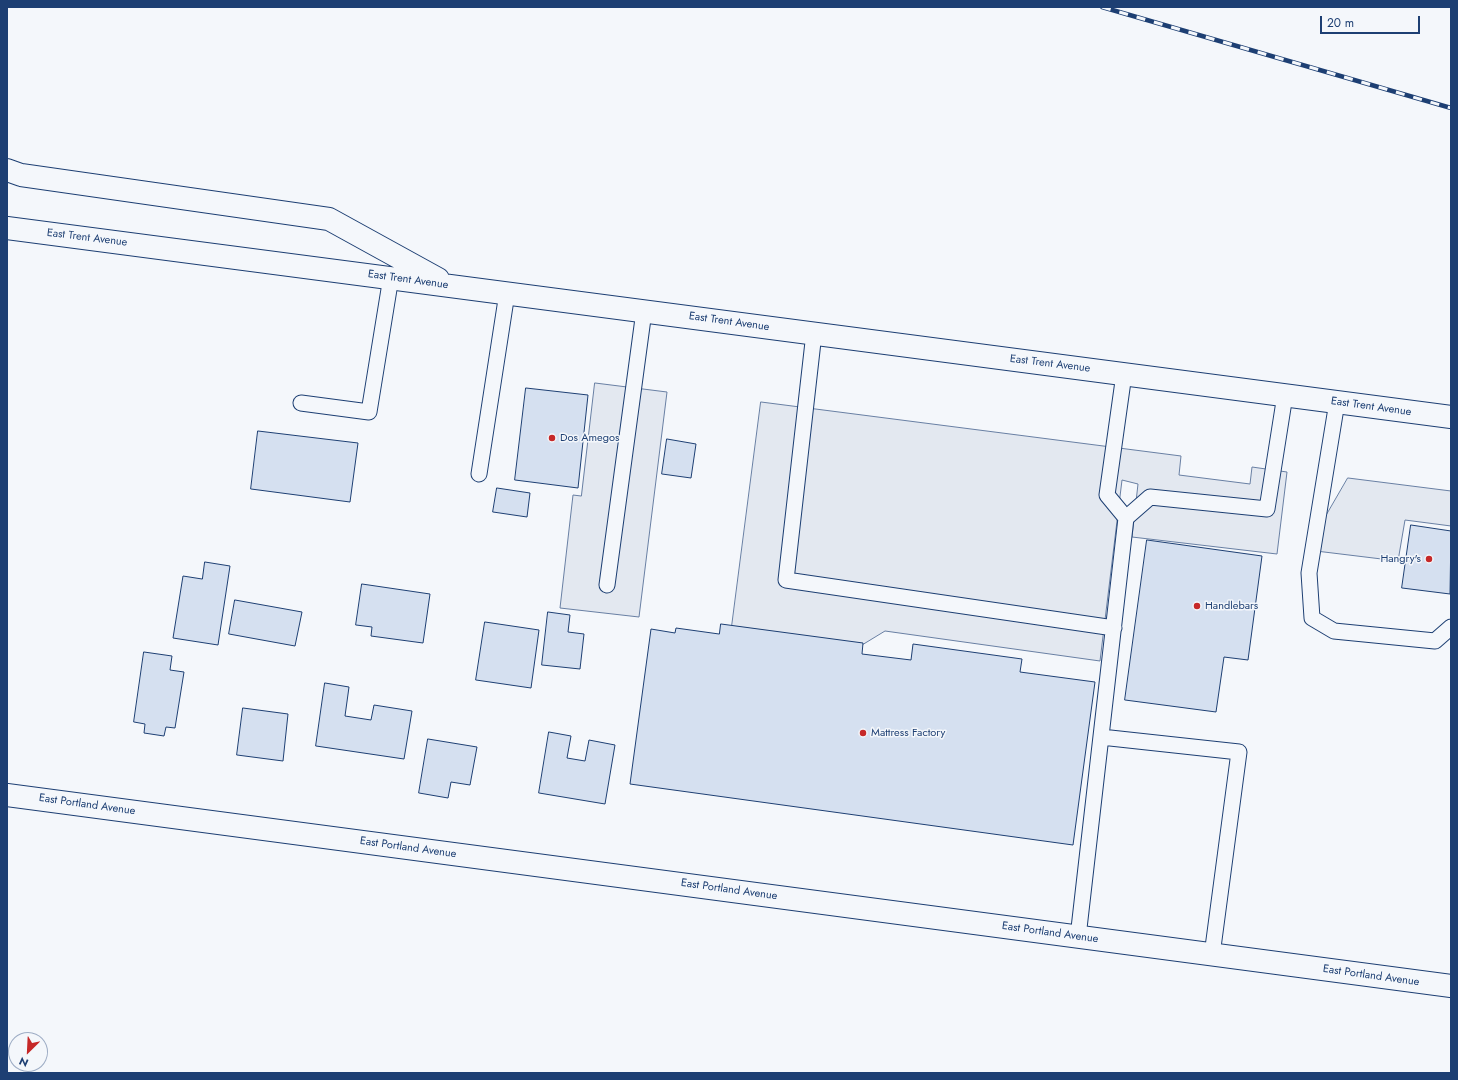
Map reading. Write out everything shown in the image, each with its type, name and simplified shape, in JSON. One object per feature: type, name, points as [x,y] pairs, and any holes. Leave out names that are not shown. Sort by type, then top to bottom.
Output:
[{"type":"main road","points":[[7,170],[21,175],[328,219],[447,285]]},
{"type":"main road","name":"East Trent Avenue","points":[[7,228],[391,277],[1451,417]]},
{"type":"main road","name":"East Portland Avenue","points":[[7,795],[1451,986]]},
{"type":"lane","points":[[302,403],[369,412],[391,277]]},
{"type":"lane","points":[[479,474],[507,293]]},
{"type":"lane","points":[[607,585],[644,311]]},
{"type":"lane","points":[[814,333],[786,580],[1114,628]]},
{"type":"lane","points":[[1124,374],[1107,495],[1126,518]]},
{"type":"lane","points":[[1078,937],[1126,518],[1150,497],[1267,509],[1285,395]]},
{"type":"lane","points":[[1336,402],[1309,573],[1312,618],[1334,631],[1435,641],[1451,628]]},
{"type":"lane","points":[[1101,736],[1239,752],[1212,955]]},
{"type":"shaded area","points":[[595,383],[667,392],[639,617],[560,608],[573,495],[581,496]]},
{"type":"shaded area","points":[[761,402],[1181,456],[1179,475],[1250,484],[1252,467],[1287,472],[1277,554],[1132,537],[1138,484],[1122,480],[1100,661],[885,631],[862,645],[732,626]]},
{"type":"shaded area","points":[[1348,478],[1451,491],[1451,526],[1405,520],[1398,561],[1316,551],[1320,526]]},
{"type":"building","name":"Dos Amegos","points":[[526,388],[588,395],[578,488],[515,480]]},
{"type":"building","points":[[258,431],[358,443],[350,502],[251,489]]},
{"type":"building","points":[[667,439],[696,444],[691,478],[662,474]]},
{"type":"building","points":[[497,488],[530,493],[527,517],[493,512]]},
{"type":"building","name":"Hangry's","points":[[1411,525],[1451,531],[1450,594],[1402,588]]},
{"type":"building","name":"Handlebars","points":[[1147,540],[1262,556],[1248,660],[1224,657],[1216,712],[1125,700]]},
{"type":"building","points":[[205,562],[230,566],[218,645],[173,638],[183,576],[202,579]]},
{"type":"building","points":[[362,584],[430,594],[423,643],[371,636],[372,627],[356,625]]},
{"type":"building","points":[[235,600],[302,612],[295,646],[229,634]]},
{"type":"building","points":[[548,612],[570,615],[568,632],[584,634],[580,669],[542,665]]},
{"type":"building","points":[[485,622],[539,630],[531,688],[476,680]]},
{"type":"building","name":"Mattress Factory","points":[[721,624],[863,643],[862,654],[911,660],[913,644],[1022,659],[1020,672],[1095,682],[1073,845],[630,784],[651,629],[675,633],[676,628],[719,634]]},
{"type":"building","points":[[144,652],[172,656],[170,670],[184,672],[175,728],[166,727],[164,736],[144,733],[145,724],[134,722]]},
{"type":"building","points":[[325,683],[349,687],[345,716],[371,720],[374,705],[412,711],[404,759],[316,746]]},
{"type":"building","points":[[243,708],[288,714],[283,761],[237,755]]},
{"type":"building","points":[[549,732],[571,736],[567,758],[585,761],[589,740],[615,745],[605,804],[539,793]]},
{"type":"building","points":[[428,739],[477,747],[470,785],[451,782],[448,798],[419,793]]},
{"type":"railway","points":[[1102,7],[1451,108]]},
{"type":"place","name":"Dos Amegos","points":[[552,438]]},
{"type":"place","name":"Hangry's","points":[[1429,559]]},
{"type":"place","name":"Handlebars","points":[[1197,606]]},
{"type":"place","name":"Mattress Factory","points":[[863,733]]}]
